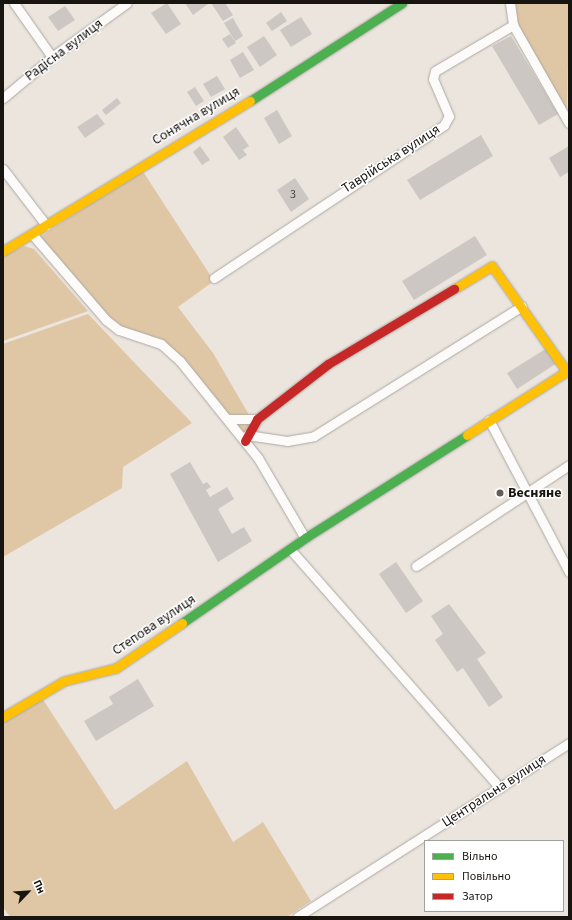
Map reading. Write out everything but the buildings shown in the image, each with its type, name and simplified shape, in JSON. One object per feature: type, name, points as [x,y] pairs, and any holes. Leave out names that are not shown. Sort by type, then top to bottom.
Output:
[{"type":"street","points":[[14,3],[52,57]]},
{"type":"street","name":"Радісна вулиця","points":[[3,98],[52,57],[127,3]]},
{"type":"street","name":"Сонячна вулиця","points":[[3,251],[310,65],[402,3]]},
{"type":"street","points":[[510,3],[513,25],[569,123]]},
{"type":"street","name":"Таврійська вулиця","points":[[214,278],[444,125],[449,116],[433,79],[435,71],[513,25]]},
{"type":"street","points":[[3,169],[46,225]]},
{"type":"street","points":[[32,234],[106,320],[171,351],[227,419],[246,438],[305,538]]},
{"type":"street","points":[[246,438],[257,419],[328,364],[485,268],[496,269],[568,371]]},
{"type":"street","points":[[246,438],[287,441],[314,436],[522,306]]},
{"type":"street","name":"Степова вулиця","points":[[3,717],[64,681],[116,668],[305,538],[568,371]]},
{"type":"street","points":[[227,419],[257,419]]},
{"type":"street","points":[[489,420],[569,572]]},
{"type":"street","points":[[416,566],[527,491],[569,465]]},
{"type":"street","points":[[290,549],[500,788]]},
{"type":"street","name":"Центральна вулиця","points":[[297,917],[569,743]]},
{"type":"shaded area","points":[[512,3],[569,3],[567,112],[516,22]]},
{"type":"shaded area","points":[[142,170],[214,281],[178,307],[213,353],[255,425],[245,435],[170,349],[113,325],[40,237]]},
{"type":"shaded area","points":[[24,246],[34,249],[88,311],[3,341],[3,256]]},
{"type":"shaded area","points":[[88,314],[192,423],[123,467],[122,488],[3,557],[3,344]]},
{"type":"shaded area","points":[[38,692],[115,810],[187,761],[233,842],[263,822],[311,901],[287,917],[10,917],[3,907],[3,715]]},
{"type":"traffic: fast","points":[[250,101],[402,3]]},
{"type":"traffic: fast","points":[[182,623],[305,538],[467,435]]},
{"type":"traffic: slow","points":[[3,251],[250,101]]},
{"type":"traffic: slow","points":[[454,289],[492,266],[567,372]]},
{"type":"traffic: slow","points":[[467,435],[569,370]]},
{"type":"traffic: slow","points":[[3,717],[64,681],[116,668],[182,623]]},
{"type":"traffic: jam","points":[[245,441],[257,419],[328,364],[454,289]]},
{"type":"place","name":"Весняне","points":[[500,493]]}]
